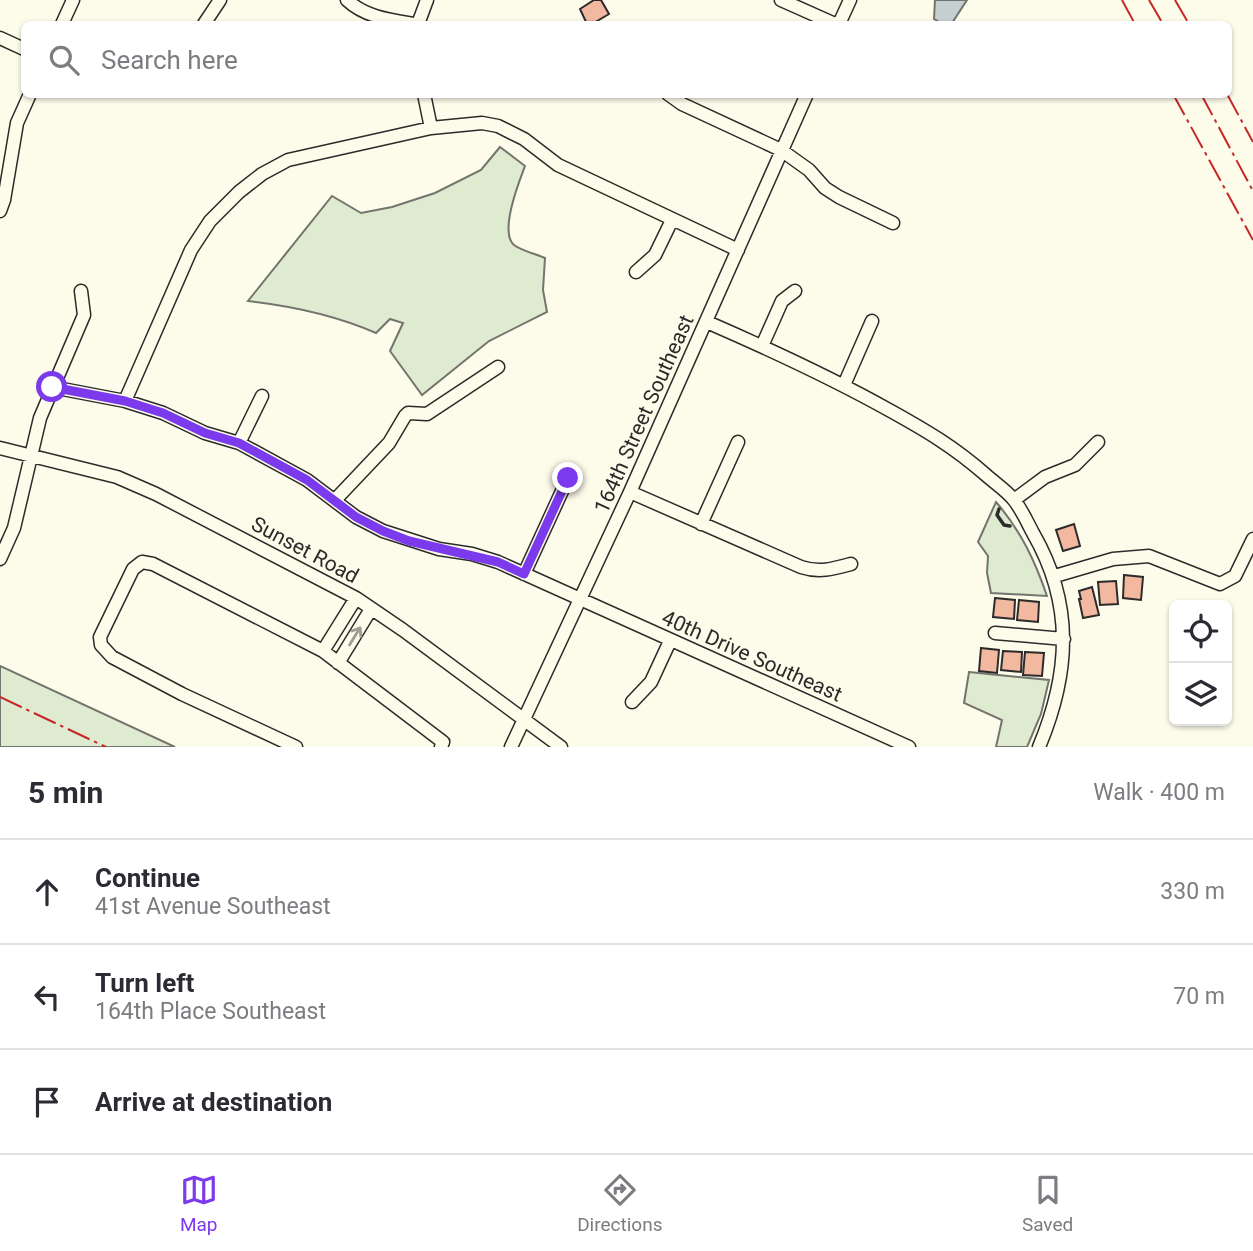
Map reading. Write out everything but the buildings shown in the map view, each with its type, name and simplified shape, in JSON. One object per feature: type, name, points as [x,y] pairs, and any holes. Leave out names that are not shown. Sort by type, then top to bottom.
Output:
[{"type":"street","points":[[63,21],[73,0]]},
{"type":"street","points":[[206,21],[220,0]]},
{"type":"street","points":[[347,0],[357,10],[399,21]]},
{"type":"street","points":[[417,21],[427,0]]},
{"type":"street","points":[[781,0],[830,21]]},
{"type":"street","points":[[839,21],[850,0]]},
{"type":"street","points":[[0,38],[21,48]]},
{"type":"street","points":[[0,211],[4,171],[17,123],[28,98]]},
{"type":"street","points":[[425,98],[430,128]]},
{"type":"street","points":[[673,98],[782,150],[809,170],[825,188],[893,223]]},
{"type":"street","name":"164th Street Southeast","points":[[510,747],[630,492],[805,98]]},
{"type":"street","points":[[125,401],[191,250],[210,221],[262,174],[288,160],[430,128],[482,123],[511,131],[558,165],[738,250]]},
{"type":"street","points":[[636,272],[655,255],[672,220]]},
{"type":"street","points":[[0,559],[14,528],[40,418],[84,315],[81,291]]},
{"type":"street","points":[[762,346],[782,301],[794,291]]},
{"type":"street","points":[[707,321],[844,385],[945,441],[1014,500],[1055,576],[1062,610],[1064,639],[1061,679],[1052,715],[1039,747]]},
{"type":"street","points":[[844,385],[872,321]]},
{"type":"street","points":[[335,500],[388,443],[405,416],[427,414],[498,367]]},
{"type":"street","name":"40th Drive Southeast","points":[[52,387],[125,401],[163,413],[205,433],[239,443],[307,480],[356,517],[383,531],[409,541],[498,562],[909,747]]},
{"type":"street","points":[[239,443],[262,396]]},
{"type":"street","points":[[701,524],[738,442]]},
{"type":"street","points":[[1014,500],[1045,477],[1074,465],[1098,442]]},
{"type":"street","name":"Sunset Road","points":[[0,448],[117,477],[156,494],[355,598],[561,747]]},
{"type":"street","points":[[524,574],[568,478]]},
{"type":"street","points":[[630,492],[814,571],[850,564]]},
{"type":"street","points":[[1055,576],[1113,559],[1149,556],[1220,584],[1235,576],[1253,539]]},
{"type":"street","points":[[296,747],[182,694],[112,657],[101,645],[100,637],[133,569],[142,562],[153,564],[323,651],[442,745]]},
{"type":"street","points":[[323,651],[355,598]]},
{"type":"street","points":[[338,663],[371,609]]},
{"type":"street","points":[[995,633],[1064,639]]},
{"type":"street","points":[[632,702],[651,682],[670,641]]},
{"type":"green space","points":[[500,147],[525,166],[509,219],[510,239],[514,245],[525,251],[545,258],[543,290],[547,312],[489,341],[422,395],[390,351],[403,323],[390,319],[376,333],[313,312],[248,301],[332,196],[361,213],[392,207],[435,193],[481,170]]},
{"type":"green space","points":[[996,502],[1026,547],[1047,596],[991,593],[987,573],[988,556],[978,542]]},
{"type":"green space","points":[[0,666],[175,747],[0,747]]},
{"type":"green space","points":[[969,672],[1049,680],[1041,714],[1027,747],[996,747],[1002,720],[964,703]]},
{"type":"shaded area","points":[[935,0],[967,0],[953,21],[934,19]]},
{"type":"wall","points":[[999,509],[997,515],[1004,525],[1010,526]]},
{"type":"power","points":[[1122,0],[1133,21]]},
{"type":"power","points":[[1149,0],[1161,21]]},
{"type":"power","points":[[1175,0],[1187,21]]},
{"type":"power","points":[[1175,98],[1253,240]]},
{"type":"power","points":[[1203,98],[1253,191]]},
{"type":"power","points":[[1229,98],[1253,142]]},
{"type":"power","points":[[0,697],[106,747]]},
{"type":"route","points":[[52,387],[125,401],[163,413],[205,433],[239,443],[307,480],[356,517],[383,531],[439,549],[472,554],[524,574],[568,478]]}]
